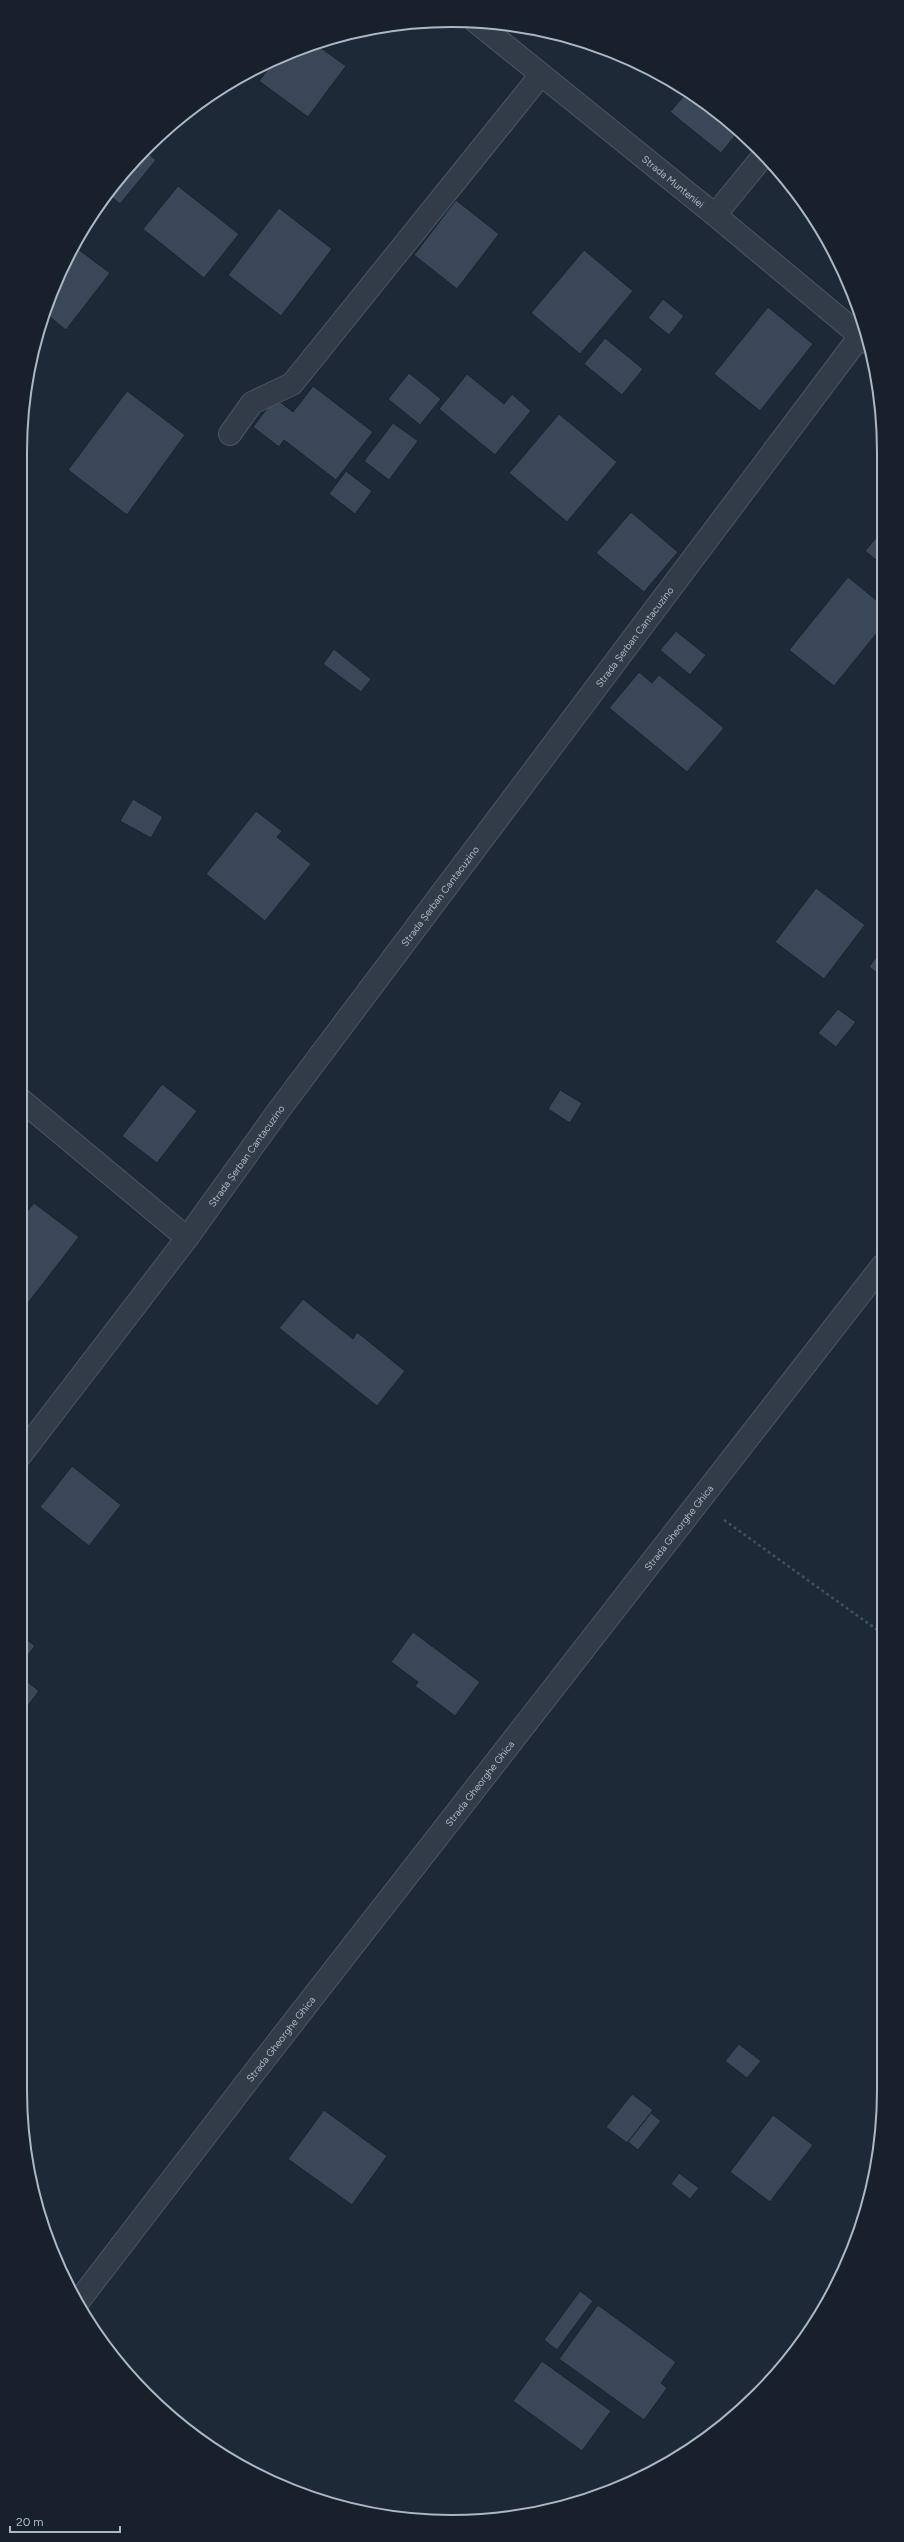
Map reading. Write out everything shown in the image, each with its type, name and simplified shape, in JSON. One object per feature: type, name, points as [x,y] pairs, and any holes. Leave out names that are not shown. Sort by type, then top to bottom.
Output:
[{"type":"street","name":"Strada Munteniei","points":[[483,28],[540,76],[715,215],[861,337]]},
{"type":"street","points":[[230,434],[252,403],[292,384],[540,76]]},
{"type":"street","points":[[715,215],[760,159]]},
{"type":"street","name":"Strada Șerban Cantacuzino","points":[[27,1447],[187,1238],[279,1110],[863,342]]},
{"type":"street","points":[[27,1105],[187,1238]]},
{"type":"street","name":"Strada Gheorghe Ghica","points":[[82,2297],[246,2083],[877,1272]]},
{"type":"path","points":[[699,1501],[877,1630]]},
{"type":"building","points":[[321,48],[346,66],[308,117],[259,81],[268,69],[289,59]]},
{"type":"building","points":[[684,96],[711,115],[736,135],[721,153],[670,112]]},
{"type":"building","points":[[148,154],[156,160],[120,204],[112,197]]},
{"type":"building","points":[[178,186],[239,234],[204,278],[143,229]]},
{"type":"building","points":[[456,200],[499,234],[457,289],[414,255]]},
{"type":"building","points":[[279,208],[332,249],[281,316],[228,275]]},
{"type":"building","points":[[79,249],[110,273],[66,330],[49,317],[59,289]]},
{"type":"building","points":[[584,250],[633,291],[580,354],[531,313]]},
{"type":"building","points":[[663,299],[684,316],[669,335],[648,318]]},
{"type":"building","points":[[768,307],[813,344],[760,411],[714,374]]},
{"type":"building","points":[[605,338],[643,369],[622,395],[584,364]]},
{"type":"building","points":[[409,373],[441,399],[420,425],[388,399]]},
{"type":"building","points":[[467,374],[504,404],[512,394],[531,411],[495,455],[439,409]]},
{"type":"building","points":[[313,386],[373,432],[336,480],[284,440],[279,447],[253,427],[275,398],[293,412]]},
{"type":"building","points":[[127,391],[185,435],[127,515],[68,470]]},
{"type":"building","points":[[559,414],[617,462],[567,522],[509,473]]},
{"type":"building","points":[[393,423],[418,441],[389,480],[364,461]]},
{"type":"building","points":[[346,471],[372,491],[355,514],[329,494]]},
{"type":"building","points":[[631,512],[678,552],[644,592],[596,553]]},
{"type":"building","points":[[877,537],[877,561],[865,551]]},
{"type":"building","points":[[848,577],[877,601],[877,633],[834,686],[789,650]]},
{"type":"building","points":[[676,631],[706,655],[690,675],[660,650]]},
{"type":"building","points":[[334,649],[371,679],[361,692],[323,664]]},
{"type":"building","points":[[639,672],[652,683],[659,675],[724,728],[687,772],[609,708]]},
{"type":"building","points":[[133,799],[163,817],[151,838],[120,821]]},
{"type":"building","points":[[256,811],[282,831],[277,837],[311,864],[265,921],[206,874]]},
{"type":"building","points":[[816,888],[865,925],[824,979],[775,942]]},
{"type":"building","points":[[877,956],[877,973],[869,967]]},
{"type":"building","points":[[838,1009],[856,1022],[836,1047],[818,1033]]},
{"type":"building","points":[[162,1084],[197,1111],[157,1163],[122,1136]]},
{"type":"building","points":[[560,1090],[582,1103],[570,1123],[548,1109]]},
{"type":"building","points":[[34,1203],[79,1237],[28,1303],[27,1302],[27,1212]]},
{"type":"building","points":[[303,1299],[353,1339],[357,1332],[405,1371],[377,1406],[279,1328]]},
{"type":"building","points":[[72,1466],[121,1505],[89,1546],[40,1507]]},
{"type":"building","points":[[413,1632],[480,1682],[455,1716],[415,1686],[418,1682],[391,1662]]},
{"type":"building","points":[[27,1640],[35,1646],[27,1656]]},
{"type":"building","points":[[27,1682],[39,1691],[27,1707]]},
{"type":"building","points":[[739,2044],[761,2061],[747,2078],[725,2061]]},
{"type":"building","points":[[632,2094],[653,2110],[627,2143],[606,2127]]},
{"type":"building","points":[[324,2110],[387,2156],[352,2205],[288,2159]]},
{"type":"building","points":[[651,2113],[661,2121],[638,2150],[628,2142]]},
{"type":"building","points":[[773,2115],[813,2145],[770,2202],[730,2172]]},
{"type":"building","points":[[679,2173],[699,2188],[690,2199],[671,2184]]},
{"type":"building","points":[[580,2291],[593,2301],[557,2350],[544,2340]]},
{"type":"building","points":[[598,2305],[676,2362],[661,2383],[667,2388],[644,2420],[559,2359]]},
{"type":"building","points":[[542,2361],[611,2411],[582,2451],[513,2401]]}]
